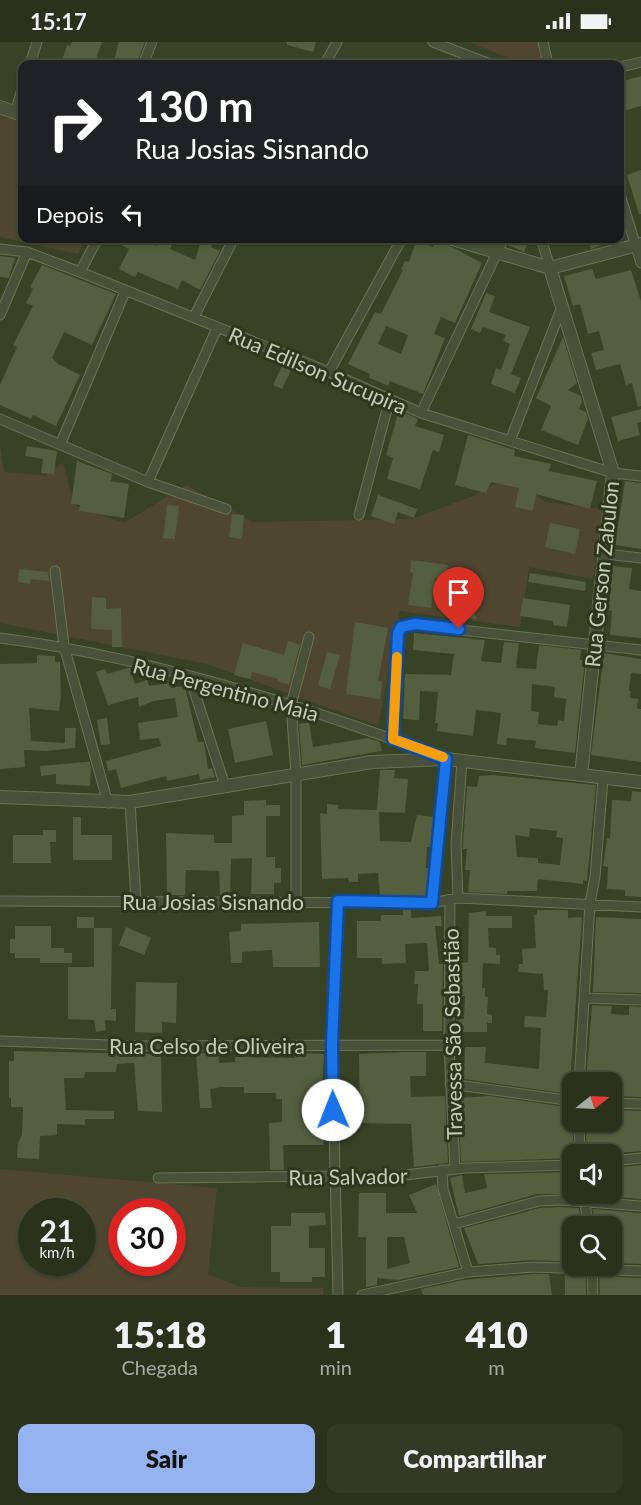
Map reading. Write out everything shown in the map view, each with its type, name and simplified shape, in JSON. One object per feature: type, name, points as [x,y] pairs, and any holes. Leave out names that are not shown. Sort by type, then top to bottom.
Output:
[{"type":"street","points":[[31,60],[38,42]]},
{"type":"street","points":[[145,60],[152,42]]},
{"type":"street","points":[[327,60],[337,42]]},
{"type":"street","points":[[434,42],[480,60]]},
{"type":"street","points":[[543,42],[547,60]]},
{"type":"street","points":[[624,66],[641,62]]},
{"type":"street","points":[[0,107],[18,114]]},
{"type":"street","points":[[624,205],[638,245],[641,263]]},
{"type":"street","points":[[80,272],[95,243]]},
{"type":"street","points":[[194,317],[231,243]]},
{"type":"street","points":[[329,372],[399,243]]},
{"type":"street","points":[[464,243],[550,268],[638,245]]},
{"type":"street","points":[[421,413],[502,243]]},
{"type":"street","name":"Rua Gerson Zabulon","points":[[542,243],[613,473],[581,775]]},
{"type":"street","name":"Rua Edilson Sucupira","points":[[0,249],[27,252],[80,272],[329,372],[421,413],[613,473],[641,476]]},
{"type":"street","points":[[0,315],[27,252]]},
{"type":"street","points":[[60,445],[125,292]]},
{"type":"street","points":[[510,441],[561,309]]},
{"type":"street","points":[[148,482],[217,328]]},
{"type":"street","points":[[359,515],[390,398]]},
{"type":"street","points":[[0,419],[148,482],[226,509]]},
{"type":"street","points":[[606,554],[641,558]]},
{"type":"street","points":[[56,571],[58,615],[64,646],[108,803]]},
{"type":"street","points":[[393,739],[398,633],[401,627],[415,624],[641,650]]},
{"type":"street","points":[[296,900],[296,774],[291,705],[309,637]]},
{"type":"street","name":"Rua Pergentino Maia","points":[[0,638],[64,646],[291,705],[446,759]]},
{"type":"street","points":[[190,678],[225,786]]},
{"type":"street","points":[[0,797],[108,803],[130,802],[372,762],[446,759],[641,782]]},
{"type":"street","name":"Travessa São Sebastião","points":[[432,903],[446,759]]},
{"type":"street","name":"Travessa São Sebastião","points":[[455,1169],[449,1045],[456,844],[462,761]]},
{"type":"street","points":[[580,1072],[590,903],[603,779]]},
{"type":"street","points":[[130,802],[136,901]]},
{"type":"street","name":"Rua Josias Sisnando","points":[[0,901],[296,900],[432,903],[454,899],[590,903],[641,907]]},
{"type":"street","points":[[338,901],[332,1045],[338,1295]]},
{"type":"street","points":[[586,998],[641,1000]]},
{"type":"street","name":"Rua Celso de Oliveira","points":[[0,1041],[137,1046],[449,1045]]},
{"type":"street","points":[[450,1084],[562,1099]]},
{"type":"street","points":[[622,1103],[641,1104]]},
{"type":"street","points":[[622,1160],[641,1158]]},
{"type":"street","name":"Rua Salvador","points":[[158,1178],[335,1176],[393,1178],[455,1169],[562,1165]]},
{"type":"street","name":"Travessa São Sebastião","points":[[442,1170],[443,1189],[468,1272]]},
{"type":"street","points":[[454,1224],[539,1201],[562,1200]]},
{"type":"street","points":[[622,1204],[641,1206]]},
{"type":"street","points":[[362,1295],[413,1291],[468,1272],[562,1267]]},
{"type":"street","points":[[622,1269],[641,1271]]},
{"type":"street","points":[[592,1276],[593,1295]]},
{"type":"shaded area","points":[[469,42],[537,42],[542,60],[513,60]]},
{"type":"shaded area","points":[[0,111],[18,118],[18,241],[0,237]]},
{"type":"shaded area","points":[[28,243],[84,243],[78,254]]},
{"type":"shaded area","points":[[0,444],[4,472],[45,475],[63,463],[74,505],[124,523],[186,485],[253,522],[412,519],[475,495],[512,475],[545,502],[602,509],[593,579],[529,567],[520,627],[400,611],[378,726],[207,664],[0,623]]},
{"type":"shaded area","points":[[0,1169],[217,1188],[208,1274],[240,1287],[323,1288],[323,1295],[0,1295]]},
{"type":"building","points":[[72,42],[102,42],[95,60],[62,60],[67,45],[70,46]]},
{"type":"building","points":[[119,42],[145,42],[138,60],[114,60]]},
{"type":"building","points":[[287,42],[316,42],[313,52],[287,45]]},
{"type":"building","points":[[641,76],[641,106],[624,111],[624,81]]},
{"type":"building","points":[[641,170],[641,214],[639,214],[627,175]]},
{"type":"building","points":[[118,243],[152,243],[157,246],[158,243],[173,243],[170,249],[195,260],[200,243],[212,243],[211,247],[220,251],[200,290],[182,280],[178,289],[138,272],[135,277],[119,269],[129,249]]},
{"type":"building","points":[[415,243],[433,247],[435,243],[444,243],[482,263],[455,323],[441,317],[434,334],[445,338],[423,394],[390,381],[388,386],[369,378],[370,374],[348,364],[375,312],[381,314],[403,270],[401,269],[405,261],[409,262]],"holes":[[[386,326],[408,335],[401,354],[378,344]]]},
{"type":"building","points":[[509,243],[528,243],[524,252],[508,245]]},
{"type":"building","points":[[589,243],[608,243],[591,249]]},
{"type":"building","points":[[0,256],[15,258],[9,278],[0,277]]},
{"type":"building","points":[[42,265],[116,294],[92,345],[64,332],[52,358],[58,364],[80,375],[56,426],[33,415],[31,419],[0,405],[0,385],[17,347],[13,345],[33,306],[26,303],[33,289],[30,287]]},
{"type":"building","points":[[592,269],[596,279],[631,270],[641,301],[641,406],[638,407],[632,383],[626,385],[620,364],[596,370],[591,353],[604,350],[599,331],[588,334],[580,304],[573,306],[564,276]]},
{"type":"building","points":[[486,293],[495,296],[489,312],[530,327],[511,374],[521,378],[515,393],[491,384],[496,368],[501,370],[510,344],[503,341],[506,335],[483,327],[480,333],[471,329]]},
{"type":"building","points":[[563,337],[577,383],[568,390],[581,396],[582,402],[579,409],[586,412],[588,419],[578,445],[541,430],[551,406],[536,398]]},
{"type":"building","points":[[282,366],[291,370],[282,389],[273,385]]},
{"type":"building","points":[[641,409],[641,422],[637,423],[640,435],[618,441],[611,417]]},
{"type":"building","points":[[399,410],[418,419],[415,426],[444,435],[439,452],[433,450],[420,489],[387,479],[393,458],[386,455]]},
{"type":"building","points":[[468,435],[515,450],[514,456],[551,464],[549,471],[597,481],[590,509],[536,494],[533,511],[515,507],[519,488],[491,482],[486,493],[455,485]]},
{"type":"building","points":[[27,446],[57,451],[54,474],[41,473],[43,459],[25,456]]},
{"type":"building","points":[[77,461],[112,474],[111,481],[129,484],[124,518],[79,511],[80,505],[71,504]]},
{"type":"building","points":[[625,481],[641,483],[641,549],[615,545]]},
{"type":"building","points":[[378,495],[417,509],[414,518],[398,512],[394,524],[371,516]]},
{"type":"building","points":[[167,505],[179,506],[175,539],[163,538]]},
{"type":"building","points":[[232,514],[244,515],[242,539],[229,537]]},
{"type":"building","points":[[550,523],[580,529],[575,554],[545,547]]},
{"type":"building","points":[[411,560],[448,565],[446,579],[435,578],[431,608],[408,605],[413,573],[410,572]]},
{"type":"building","points":[[613,566],[632,568],[629,589],[641,591],[641,638],[610,635],[612,611],[608,610]]},
{"type":"building","points":[[19,569],[48,572],[49,581],[30,579],[30,584],[18,582]]},
{"type":"building","points":[[530,573],[586,582],[585,591],[528,582]]},
{"type":"building","points":[[92,597],[106,598],[106,609],[121,608],[122,647],[112,647],[112,630],[91,629]]},
{"type":"building","points":[[523,598],[570,605],[567,627],[553,625],[553,621],[520,616]]},
{"type":"building","points":[[453,608],[473,610],[477,619],[450,616]]},
{"type":"building","points":[[355,622],[388,628],[378,681],[382,682],[380,699],[346,694]]},
{"type":"building","points":[[414,633],[485,640],[481,661],[501,663],[504,642],[519,643],[516,668],[536,669],[539,645],[581,650],[580,660],[585,660],[575,753],[535,748],[536,741],[507,738],[506,745],[497,744],[501,713],[476,710],[473,736],[437,731],[438,723],[435,723],[438,692],[420,691],[419,720],[403,719],[405,674],[451,675],[454,654],[413,650]],"holes":[[[532,684],[555,687],[554,697],[566,699],[564,721],[558,720],[557,726],[538,724],[539,712],[531,711]]]},
{"type":"building","points":[[288,641],[300,645],[289,685],[277,681],[278,679],[252,672],[250,679],[234,675],[243,643],[284,655]]},
{"type":"building","points":[[327,652],[340,655],[330,689],[318,685]]},
{"type":"building","points":[[604,653],[641,659],[641,674],[631,673],[629,691],[631,691],[630,698],[638,699],[637,709],[641,709],[641,762],[591,755]]},
{"type":"building","points":[[37,655],[55,656],[55,662],[60,662],[61,696],[59,711],[29,708],[31,741],[65,743],[65,728],[76,728],[75,748],[47,751],[24,750],[25,767],[0,769],[0,664],[37,663]]},
{"type":"building","points":[[130,668],[135,684],[147,680],[149,686],[170,683],[171,688],[185,686],[198,742],[204,742],[208,769],[212,768],[215,777],[200,780],[199,774],[167,781],[166,776],[121,788],[116,769],[108,771],[106,761],[161,746],[159,738],[140,740],[138,723],[178,717],[175,698],[153,701],[139,707],[138,697],[108,705],[96,672],[105,669],[107,674]]},
{"type":"building","points":[[107,718],[110,744],[101,745],[97,720]]},
{"type":"building","points":[[266,721],[273,755],[235,763],[228,729]]},
{"type":"building","points":[[309,722],[313,747],[368,738],[380,742],[382,751],[302,765],[299,724]]},
{"type":"building","points":[[90,762],[90,786],[56,784],[56,774],[41,776],[40,766]]},
{"type":"building","points":[[380,770],[395,770],[394,778],[408,779],[405,813],[379,812],[380,841],[411,842],[417,815],[434,817],[431,847],[427,847],[426,868],[429,868],[426,896],[380,896],[378,873],[358,874],[358,882],[349,882],[348,878],[322,879],[320,813],[327,814],[327,804],[338,805],[338,809],[377,810]]},
{"type":"building","points":[[493,775],[596,785],[587,881],[583,880],[583,884],[538,879],[537,891],[507,891],[507,894],[468,892],[470,870],[465,870],[467,849],[463,849],[467,786],[477,787],[479,776]],"holes":[[[530,828],[557,831],[556,837],[563,838],[560,865],[538,863],[538,858],[517,857],[515,835],[529,837]]]},
{"type":"building","points":[[632,791],[641,792],[641,897],[625,896],[625,890],[607,889],[608,867],[603,866],[607,838],[610,838],[612,800],[631,801]]},
{"type":"building","points":[[266,800],[266,805],[280,805],[280,816],[266,816],[266,857],[275,857],[275,868],[281,868],[281,883],[274,883],[274,894],[251,894],[252,858],[231,859],[230,895],[220,895],[219,871],[186,870],[185,895],[167,895],[166,833],[214,835],[214,843],[232,843],[232,816],[244,815],[244,801]]},
{"type":"building","points":[[73,817],[81,817],[81,835],[112,835],[112,860],[73,860]]},
{"type":"building","points":[[43,830],[56,830],[56,842],[50,842],[51,863],[13,863],[13,835],[43,835]]},
{"type":"building","points":[[403,910],[411,910],[411,918],[441,916],[442,926],[435,926],[439,964],[443,964],[442,1031],[423,1031],[423,1004],[417,1004],[418,984],[414,984],[415,971],[429,971],[427,943],[405,944],[406,963],[382,964],[382,958],[357,958],[357,921],[381,921],[381,915],[403,915]]},
{"type":"building","points":[[537,910],[568,910],[568,918],[582,917],[571,1070],[573,1072],[562,1072],[562,1093],[464,1079],[465,1047],[486,1047],[485,1063],[539,1069],[541,1028],[524,1027],[525,1016],[546,1017],[548,990],[544,990],[543,974],[518,972],[519,964],[523,964],[522,949],[536,948],[534,915],[537,915]]},
{"type":"building","points":[[486,911],[486,916],[512,916],[512,928],[488,928],[489,947],[496,948],[496,955],[500,955],[500,964],[483,963],[482,988],[485,988],[485,997],[488,997],[487,1014],[492,1015],[492,1023],[487,1023],[487,1032],[456,1032],[456,1019],[464,1019],[465,996],[456,996],[456,964],[468,962],[469,913]]},
{"type":"building","points":[[77,917],[94,917],[94,928],[77,928]]},
{"type":"building","points":[[596,917],[641,919],[641,993],[593,992]]},
{"type":"building","points":[[319,922],[320,967],[273,967],[272,950],[242,952],[242,963],[231,963],[229,932],[241,931],[241,924]]},
{"type":"building","points":[[15,926],[51,926],[51,948],[64,948],[64,953],[72,953],[72,963],[40,963],[40,958],[15,958],[15,953],[10,953],[10,939],[15,939]]},
{"type":"building","points":[[126,927],[151,938],[144,955],[119,945]]},
{"type":"building","points":[[94,928],[112,928],[111,1009],[116,1009],[116,1021],[105,1020],[106,1030],[96,1032],[94,1020],[68,1019],[68,967],[94,967]]},
{"type":"building","points":[[136,982],[177,983],[176,1023],[162,1022],[162,1033],[135,1032]]},
{"type":"building","points":[[592,1005],[612,1006],[611,1014],[629,1015],[629,1006],[641,1007],[641,1097],[622,1096],[622,1072],[587,1072]]},
{"type":"building","points":[[14,1051],[161,1054],[162,1112],[138,1111],[134,1063],[117,1064],[116,1072],[85,1072],[84,1078],[64,1078],[66,1110],[114,1111],[114,1119],[85,1119],[85,1125],[57,1124],[57,1135],[40,1136],[39,1159],[17,1158],[18,1143],[22,1135],[23,1107],[11,1107],[11,1098],[9,1098],[9,1061],[14,1061]]},
{"type":"building","points":[[218,1052],[219,1063],[235,1062],[235,1057],[295,1058],[295,1053],[324,1054],[321,1112],[324,1145],[283,1145],[284,1170],[270,1170],[269,1123],[282,1122],[282,1099],[276,1099],[276,1093],[244,1093],[244,1087],[221,1087],[210,1089],[212,1108],[200,1108],[196,1053]]},
{"type":"building","points":[[426,1052],[426,1076],[410,1076],[411,1097],[445,1096],[448,1163],[414,1167],[411,1124],[360,1123],[359,1054]]},
{"type":"building","points":[[490,1096],[562,1106],[562,1132],[573,1132],[573,1144],[562,1144],[562,1158],[461,1162],[458,1098]]},
{"type":"building","points":[[622,1110],[641,1111],[641,1151],[622,1153],[622,1144],[586,1144],[586,1132],[622,1132]]},
{"type":"building","points":[[641,1165],[641,1199],[622,1197],[622,1167]]},
{"type":"building","points":[[562,1172],[562,1194],[537,1194],[459,1216],[450,1178],[462,1175],[465,1193],[487,1188],[484,1174]]},
{"type":"building","points":[[436,1184],[459,1267],[398,1280],[377,1278],[377,1285],[366,1287],[366,1237],[358,1237],[359,1193],[386,1193],[386,1213],[417,1213],[409,1195]],"holes":[[[387,1237],[404,1237],[410,1263],[387,1269]]]},
{"type":"building","points":[[540,1208],[579,1208],[580,1216],[562,1216],[562,1261],[532,1260],[478,1264],[464,1228]]},
{"type":"building","points":[[593,1209],[641,1213],[641,1264],[622,1263],[622,1216],[594,1216]]},
{"type":"building","points":[[291,1213],[325,1213],[326,1225],[309,1226],[309,1248],[325,1248],[325,1277],[312,1277],[312,1282],[280,1282],[280,1272],[271,1272],[271,1226],[291,1226]]},
{"type":"building","points":[[549,1274],[552,1295],[423,1295],[421,1289],[463,1280]]},
{"type":"building","points":[[565,1276],[586,1276],[586,1295],[565,1295]]},
{"type":"building","points":[[599,1276],[641,1278],[641,1295],[600,1295]]},
{"type":"slow traffic","points":[[397,657],[393,739],[443,757]]},
{"type":"route","points":[[333,1110],[332,1045],[338,901],[432,903],[440,840],[446,759],[393,739],[398,633],[406,624],[459,629]]}]
